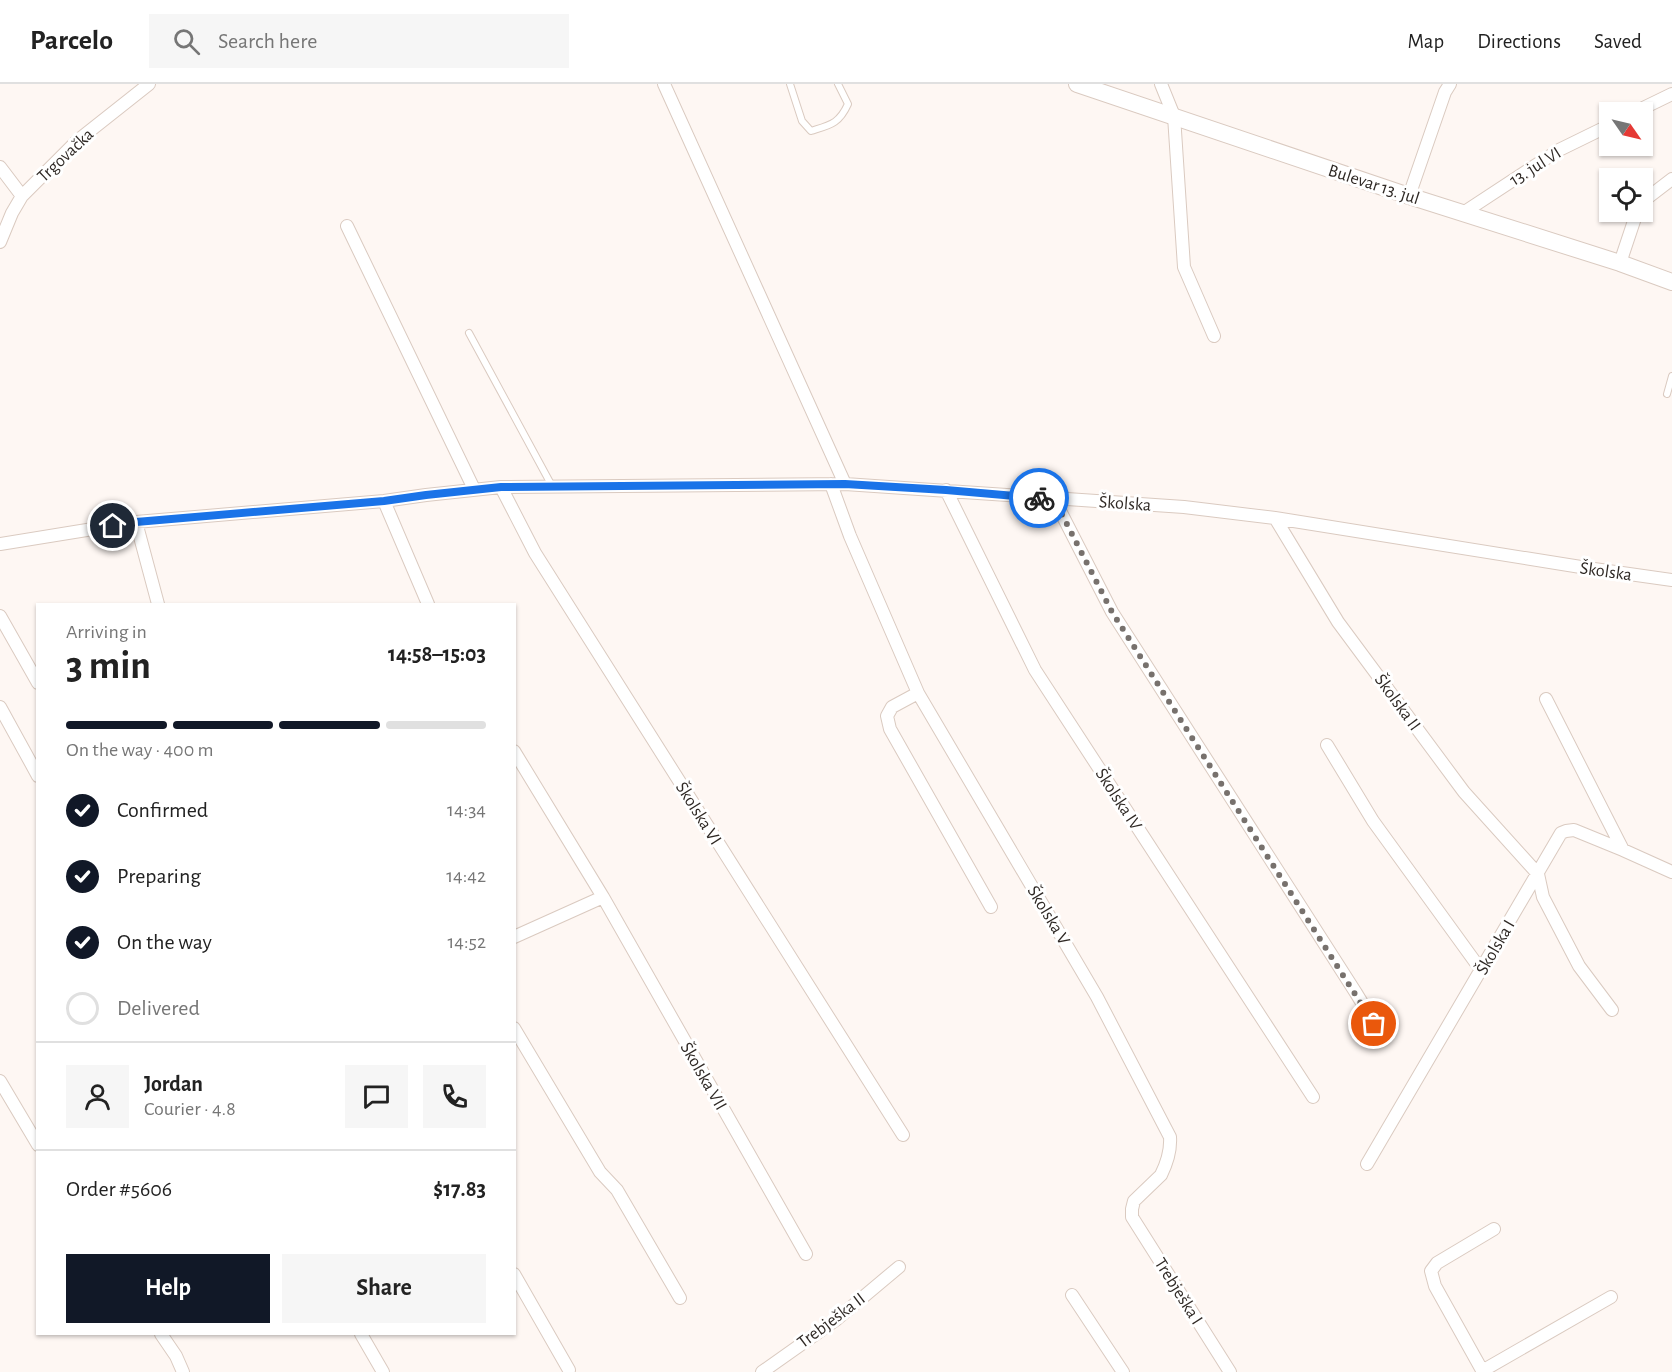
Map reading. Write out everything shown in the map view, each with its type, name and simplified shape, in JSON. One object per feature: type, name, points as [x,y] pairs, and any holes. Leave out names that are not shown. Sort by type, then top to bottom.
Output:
[{"type":"street","name":"Trgovačka","points":[[0,242],[22,196],[77,141],[149,84]]},
{"type":"street","points":[[664,84],[845,484]]},
{"type":"street","name":"Bulevar 13. jul","points":[[1077,84],[1672,282]]},
{"type":"street","points":[[1161,84],[1174,116],[1184,267],[1214,336]]},
{"type":"street","points":[[1409,196],[1445,92],[1450,84]]},
{"type":"street","points":[[1653,103],[1672,94]]},
{"type":"street","name":"13. jul VI","points":[[1463,213],[1559,150],[1599,130]]},
{"type":"street","points":[[0,166],[22,196]]},
{"type":"street","points":[[1653,194],[1672,179]]},
{"type":"street","points":[[1620,263],[1634,222]]},
{"type":"street","points":[[347,226],[474,489]]},
{"type":"street","name":"Školska V","points":[[831,484],[850,536],[918,693],[1098,998],[1170,1137],[1169,1154],[1161,1175],[1134,1201],[1132,1209]]},
{"type":"street","name":"Školska","points":[[0,544],[136,522],[384,501],[501,487],[845,484],[1184,507],[1275,518],[1576,567],[1672,579]]},
{"type":"street","name":"Školska VI","points":[[501,487],[535,553],[903,1135]]},
{"type":"street","name":"Školska IV","points":[[946,490],[1035,670],[1312,1097]]},
{"type":"street","points":[[1054,499],[1112,612],[1384,1039]]},
{"type":"street","points":[[384,501],[428,603]]},
{"type":"street","name":"Školska II","points":[[1275,518],[1338,622],[1464,792],[1538,874]]},
{"type":"street","points":[[136,522],[158,603]]},
{"type":"street","points":[[0,616],[36,679]]},
{"type":"street","points":[[918,693],[892,707],[887,716],[890,729],[991,907]]},
{"type":"street","points":[[1546,699],[1623,850]]},
{"type":"street","points":[[0,707],[36,772]]},
{"type":"street","points":[[1327,745],[1374,822],[1481,970]]},
{"type":"street","name":"Školska VII","points":[[516,755],[603,897],[806,1254]]},
{"type":"street","name":"Školska I","points":[[1367,1164],[1561,833],[1574,830],[1672,872]]},
{"type":"street","points":[[1538,874],[1543,897],[1579,966],[1612,1010]]},
{"type":"street","points":[[516,936],[603,897]]},
{"type":"street","points":[[516,1031],[600,1172],[619,1194],[680,1298]]},
{"type":"street","points":[[0,1082],[36,1142]]},
{"type":"street","name":"Trebješka I","points":[[1132,1209],[1132,1217],[1230,1372]]},
{"type":"street","points":[[1494,1229],[1437,1263],[1431,1271],[1435,1286],[1482,1372],[1611,1297]]},
{"type":"street","name":"Trebješka II","points":[[762,1372],[837,1319],[899,1267]]},
{"type":"street","points":[[516,1277],[569,1370]]},
{"type":"street","points":[[1072,1295],[1123,1372]]},
{"type":"street","points":[[162,1335],[176,1356],[183,1372]]},
{"type":"street","points":[[363,1335],[383,1372]]},
{"type":"lane","points":[[790,84],[802,121],[811,131],[836,123],[844,114],[848,104],[838,84]]},
{"type":"lane","points":[[469,333],[552,486]]},
{"type":"lane","points":[[1667,394],[1672,376]]},
{"type":"way so far","points":[[1039,498],[1054,499],[1112,612],[1374,1024]]},
{"type":"route","points":[[113,526],[136,522],[384,501],[501,487],[845,484],[1039,498]]}]
